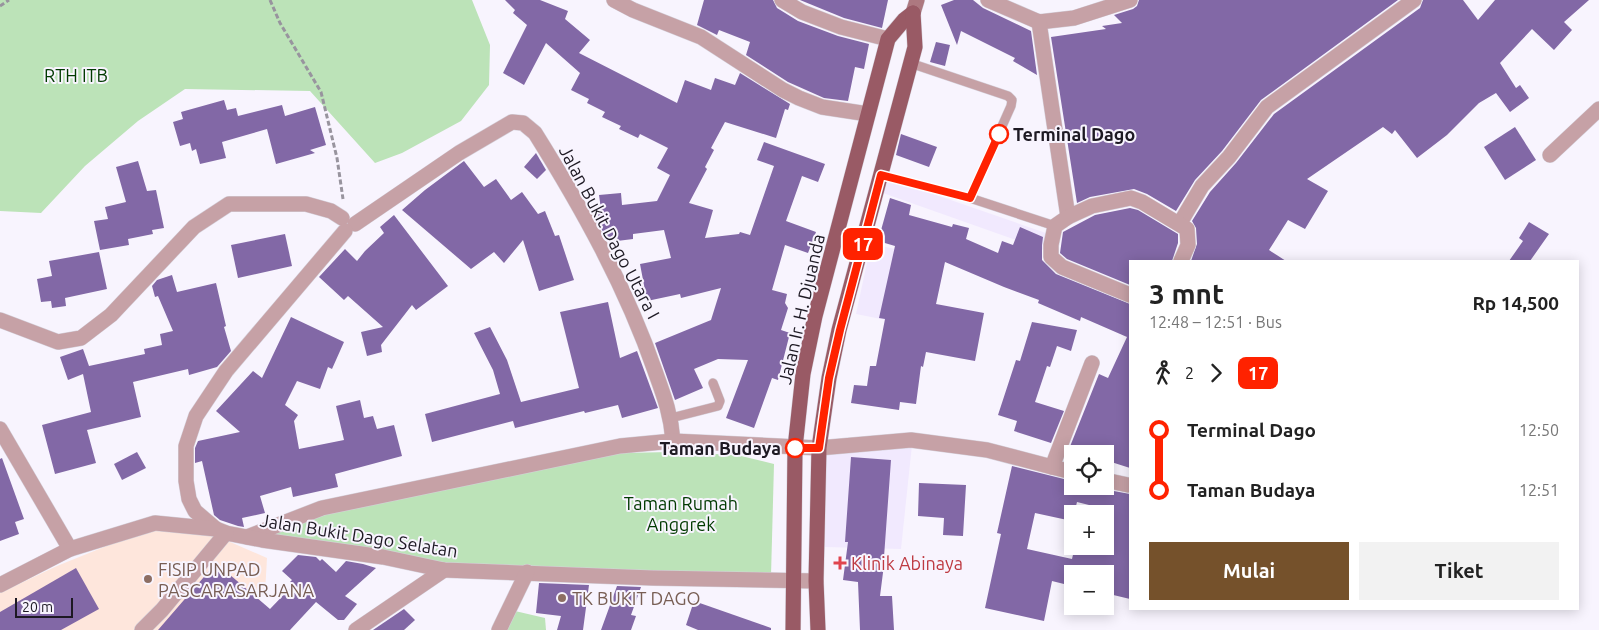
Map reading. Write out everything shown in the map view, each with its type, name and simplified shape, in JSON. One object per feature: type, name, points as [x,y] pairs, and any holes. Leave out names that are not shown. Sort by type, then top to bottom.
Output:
[{"type":"main road","name":"Jalan Ir. H. Djuanda","points":[[793,630],[795,448],[807,348],[888,39],[915,6]]},
{"type":"main road","name":"Jalan Ir. H. Djuanda","points":[[818,630],[816,581],[819,448],[829,378],[915,47],[915,6]]},
{"type":"street","points":[[614,0],[633,10],[701,37],[783,90],[799,98],[822,107],[868,114]]},
{"type":"street","points":[[782,0],[802,12],[841,27],[888,39]]},
{"type":"street","points":[[988,0],[1039,22],[1074,18],[1130,0]]},
{"type":"street","points":[[1180,223],[1202,186],[1229,157],[1267,107],[1414,0]]},
{"type":"street","points":[[1039,22],[1068,217]]},
{"type":"street","points":[[1550,155],[1599,109]]},
{"type":"street","name":"Jalan Bukit Dago Utara I","points":[[221,531],[195,511],[189,499],[186,481],[186,446],[196,416],[226,371],[347,222],[512,122],[523,122],[535,133],[569,187],[612,268],[644,337],[671,418],[673,441]]},
{"type":"street","points":[[1129,295],[1062,267],[1051,257],[1051,244],[1055,226],[1068,217],[1092,206],[1131,198],[1180,223],[1187,229],[1188,245],[1181,260]]},
{"type":"street","points":[[0,320],[58,342],[81,338],[111,315],[194,227],[229,204],[306,204],[331,211],[347,222]]},
{"type":"street","points":[[1052,467],[1092,363]]},
{"type":"street","points":[[0,429],[70,548]]},
{"type":"street","points":[[247,537],[322,508],[620,446],[685,440],[819,448],[911,440],[987,450],[1064,470]]},
{"type":"street","points":[[1114,482],[1128,485]]},
{"type":"street","name":"Jalan Bukit Dago Selatan","points":[[0,585],[70,548],[155,523],[221,531],[247,537],[383,557],[444,570],[653,578],[816,581]]},
{"type":"street","points":[[142,630],[162,610],[221,531]]},
{"type":"street","points":[[356,630],[444,570]]},
{"type":"street","points":[[499,630],[527,572]]},
{"type":"lane","points":[[910,64],[1008,96],[1012,100],[1012,106],[970,198]]},
{"type":"lane","points":[[881,175],[970,198],[1055,226]]},
{"type":"lane","points":[[671,418],[718,406],[720,400],[713,383]]},
{"type":"path","points":[[0,6],[8,0]]},
{"type":"path","points":[[270,0],[280,23],[321,92],[337,158],[347,222]]},
{"type":"shaded area","points":[[884,177],[1046,233],[1047,251],[883,193]]},
{"type":"shaded area","points":[[871,244],[945,259],[931,329],[856,314]]},
{"type":"shaded area","points":[[912,445],[901,549],[825,547],[826,454]]},
{"type":"shaded area","name":"FISIP UNPAD PASCARASARJANA","points":[[151,528],[205,531],[267,558],[265,593],[236,630],[0,630],[0,593],[57,566]]},
{"type":"green space","name":"RTH ITB","points":[[0,0],[472,0],[490,45],[489,85],[461,121],[402,153],[375,163],[310,91],[185,89],[138,121],[85,166],[41,213],[0,211]]},
{"type":"green space","name":"Taman Rumah Anggrek","points":[[671,452],[737,455],[774,464],[771,576],[447,567],[272,537],[272,531],[323,513],[622,453]]},
{"type":"green space","points":[[515,611],[545,618],[546,630],[507,630]]},
{"type":"building","points":[[505,0],[540,0],[568,11],[565,19],[590,40],[579,53],[677,103],[685,80],[711,90],[715,78],[735,85],[740,73],[790,104],[788,110],[785,109],[776,138],[725,122],[711,148],[714,150],[705,167],[707,169],[689,203],[713,210],[705,238],[739,234],[740,232],[750,235],[774,166],[757,160],[764,142],[825,164],[818,182],[802,176],[786,221],[816,232],[808,253],[785,245],[772,290],[787,294],[785,303],[788,308],[781,330],[790,333],[778,380],[772,378],[754,428],[726,418],[748,360],[718,359],[694,369],[703,388],[675,400],[655,343],[711,320],[721,288],[681,298],[680,294],[647,301],[640,264],[671,258],[664,230],[633,234],[633,239],[609,242],[598,223],[597,209],[601,209],[599,195],[621,193],[622,205],[657,201],[670,175],[657,168],[668,148],[640,134],[638,138],[619,129],[621,126],[602,117],[605,112],[587,103],[589,99],[571,90],[580,73],[546,43],[524,85],[503,73],[527,25],[513,13],[515,10]]},
{"type":"building","points":[[704,0],[773,0],[777,8],[798,21],[838,36],[869,44],[864,69],[855,67],[848,101],[824,98],[788,82],[746,55],[750,42],[719,30],[717,35],[697,25]]},
{"type":"building","points":[[800,0],[888,0],[882,28],[844,18]]},
{"type":"building","points":[[954,0],[973,0],[983,8],[1031,31],[1037,75],[1013,61],[1015,58],[961,31],[957,45],[941,5]]},
{"type":"building","points":[[1139,0],[1398,0],[1261,100],[1222,151],[1195,180],[1176,211],[1147,194],[1134,189],[1090,197],[1077,203],[1051,37],[1106,29],[1102,26],[1122,23],[1114,15],[1133,9],[1137,6]]},
{"type":"building","points":[[1423,0],[1463,0],[1478,20],[1495,0],[1589,0],[1564,22],[1572,30],[1554,50],[1532,29],[1500,63],[1516,88],[1520,85],[1529,98],[1510,112],[1496,93],[1479,103],[1447,135],[1417,158],[1395,130],[1392,134],[1383,127],[1307,179],[1328,191],[1305,229],[1288,220],[1269,250],[1284,260],[1191,260],[1197,244],[1196,228],[1192,221],[1210,192],[1236,163],[1274,114],[1420,8]]},
{"type":"building","points":[[936,42],[950,45],[945,66],[930,62]]},
{"type":"building","points":[[224,100],[227,110],[236,108],[238,116],[282,105],[285,116],[315,107],[326,145],[310,150],[315,153],[276,164],[267,129],[222,142],[226,158],[200,164],[196,149],[192,151],[190,143],[180,146],[173,122],[183,119],[181,112]]},
{"type":"building","points":[[1515,127],[1536,160],[1505,180],[1484,147]]},
{"type":"building","points":[[901,134],[937,147],[929,167],[896,155]]},
{"type":"building","points":[[536,153],[546,170],[537,179],[524,167]]},
{"type":"building","points":[[138,161],[147,191],[156,190],[164,228],[152,230],[153,234],[128,239],[129,245],[100,250],[94,221],[108,219],[105,207],[126,202],[116,167]]},
{"type":"building","points":[[464,161],[484,187],[496,179],[511,200],[522,192],[538,214],[545,211],[555,236],[559,235],[574,280],[539,291],[523,240],[504,263],[494,252],[471,269],[402,210]]},
{"type":"building","points":[[890,198],[911,205],[909,215],[952,227],[953,224],[969,228],[966,239],[998,253],[1002,241],[1013,245],[1020,227],[1043,237],[1042,260],[1056,274],[1129,304],[1129,468],[1114,463],[1114,445],[1071,445],[1099,374],[1108,378],[1127,337],[1081,317],[1080,321],[1038,303],[1039,300],[945,262],[936,304],[984,313],[975,361],[926,352],[923,367],[921,366],[916,404],[900,402],[899,410],[851,403],[854,385],[867,386],[870,366],[876,366],[885,319],[879,318],[895,246],[878,241]]},
{"type":"building","points":[[1130,208],[1138,210],[1178,234],[1178,243],[1172,260],[1129,260],[1129,285],[1067,259],[1060,253],[1063,232],[1095,215]]},
{"type":"building","points":[[394,215],[448,286],[416,310],[412,305],[381,345],[382,352],[367,356],[361,332],[383,327],[348,296],[344,300],[319,277],[345,249],[357,261],[384,233],[380,227]]},
{"type":"building","points":[[1529,222],[1549,234],[1531,260],[1510,260],[1523,241],[1519,238]]},
{"type":"building","points":[[285,234],[292,266],[238,278],[231,245]]},
{"type":"building","points":[[99,252],[107,289],[65,298],[66,306],[52,308],[51,301],[41,302],[37,279],[52,276],[49,261]]},
{"type":"building","points":[[172,275],[177,292],[216,283],[226,326],[224,327],[231,351],[217,367],[189,375],[188,369],[133,382],[141,417],[87,430],[96,463],[55,474],[42,425],[91,412],[83,374],[68,380],[60,357],[83,349],[89,366],[145,354],[144,349],[162,345],[160,334],[173,331],[158,296],[155,297],[152,286],[157,280]]},
{"type":"building","points":[[608,302],[620,358],[637,351],[658,408],[622,418],[618,405],[585,413],[584,411],[515,428],[513,421],[432,442],[425,414],[500,394],[493,370],[474,333],[490,327],[507,360],[521,402],[579,388],[560,312]]},
{"type":"building","points":[[291,317],[344,342],[332,369],[328,367],[320,389],[297,381],[285,405],[298,415],[294,421],[299,449],[344,440],[336,406],[360,400],[364,418],[373,416],[377,429],[394,425],[402,456],[335,474],[338,487],[293,497],[291,487],[260,496],[265,513],[242,518],[244,527],[238,526],[220,520],[214,515],[202,461],[195,463],[195,448],[198,441],[240,432],[216,411],[253,371],[262,378]]},
{"type":"building","points":[[1032,322],[1077,330],[1071,351],[1057,346],[1050,367],[1047,366],[1035,402],[1064,411],[1051,443],[1014,431],[1017,421],[998,415],[1016,360],[1020,361]]},
{"type":"building","points":[[137,452],[146,468],[122,480],[114,464]]},
{"type":"building","points":[[851,457],[891,460],[885,557],[880,596],[892,596],[894,630],[860,630],[858,582],[843,580],[848,542],[845,542]]},
{"type":"building","points":[[2,458],[24,519],[15,522],[19,534],[0,541],[0,459]]},
{"type":"building","points":[[1012,466],[1064,479],[1064,495],[1114,495],[1114,491],[1129,494],[1129,599],[1114,595],[1114,565],[1064,565],[1064,584],[1052,581],[1044,621],[985,608],[1001,534],[997,533]]},
{"type":"building","points":[[919,483],[966,485],[963,536],[943,535],[944,518],[918,516]]},
{"type":"building","points":[[298,555],[316,557],[320,561],[322,559],[336,572],[346,561],[376,568],[345,596],[357,604],[344,620],[338,620],[316,602],[290,630],[158,630],[216,563],[270,609],[294,584],[290,582],[292,580],[282,571]]},
{"type":"building","points":[[76,568],[99,609],[61,630],[0,630],[0,612]]},
{"type":"building","name":"TK BUKIT DAGO","points":[[539,583],[589,585],[583,630],[557,630],[561,616],[536,613]]},
{"type":"building","points":[[617,586],[641,587],[631,615],[636,616],[631,630],[601,630]]},
{"type":"building","points":[[694,601],[771,628],[771,630],[698,630],[686,625]]},
{"type":"building","points":[[404,609],[415,620],[404,630],[373,630]]},
{"type":"bus line","name":"17","points":[[795,448],[819,448],[829,378],[881,175],[970,198],[999,134]]},
{"type":"place","name":"Terminal Dago","points":[[999,134]]},
{"type":"place","name":"Taman Budaya","points":[[795,448]]},
{"type":"place","name":"Klinik Abinaya","points":[[840,563]]},
{"type":"place","name":"FISIP UNPAD PASCARASARJANA","points":[[148,579]]},
{"type":"place","name":"TK BUKIT DAGO","points":[[562,598]]}]
